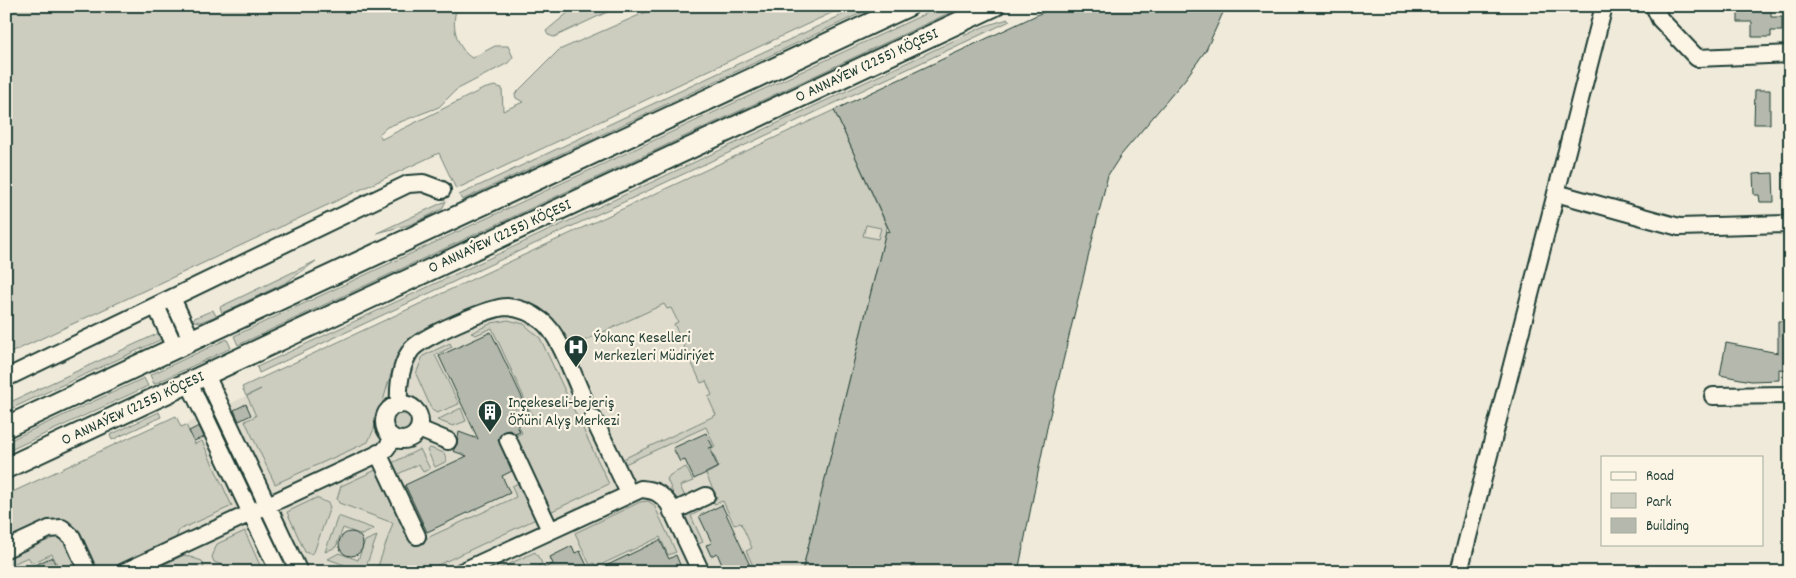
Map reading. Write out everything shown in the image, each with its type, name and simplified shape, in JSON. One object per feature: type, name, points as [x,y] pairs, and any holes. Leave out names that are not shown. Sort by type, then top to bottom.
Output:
[{"type":"main road","points":[[6,427],[908,6]]},
{"type":"main road","name":"O ANNAÝEW (2255) KÖÇESI","points":[[6,468],[994,6]]},
{"type":"street","points":[[1458,572],[1604,6]]},
{"type":"street","points":[[1654,6],[1660,18],[1697,58],[1790,54]]},
{"type":"street","points":[[6,378],[408,184],[423,183],[442,190]]},
{"type":"street","points":[[1556,193],[1679,227],[1790,224]]},
{"type":"street","points":[[172,298],[184,344]]},
{"type":"street","points":[[156,306],[184,344]]},
{"type":"street","points":[[399,405],[400,379],[412,349],[428,338],[487,310],[506,307],[532,314],[548,326],[583,397]]},
{"type":"street","points":[[198,379],[267,505],[299,572]]},
{"type":"street","points":[[198,379],[251,512],[279,572]]},
{"type":"street","points":[[1713,396],[1790,395]]},
{"type":"street","points":[[408,405],[417,412],[419,430],[416,434],[405,440],[394,438],[386,430],[384,418],[390,408],[408,405]]},
{"type":"street","points":[[593,418],[629,493]]},
{"type":"street","points":[[419,430],[448,441]]},
{"type":"street","points":[[124,572],[378,453],[389,446],[394,438]]},
{"type":"street","points":[[508,440],[550,530]]},
{"type":"street","points":[[378,453],[417,536]]},
{"type":"street","points":[[460,572],[641,489],[653,490],[662,495],[700,572]]},
{"type":"street","points":[[672,512],[706,496]]},
{"type":"street","points":[[6,549],[49,529],[62,528],[72,537],[88,572]]},
{"type":"shaded area","name":"Ýokanç Keselleri Merkezleri Müdiriýet","points":[[831,124],[881,228],[795,572],[6,572],[6,508]]},
{"type":"green space","points":[[6,6],[488,6],[456,11],[454,24],[459,44],[472,58],[495,46],[508,46],[513,57],[508,63],[456,90],[439,107],[387,127],[379,134],[382,139],[483,89],[495,86],[502,88],[503,111],[523,102],[516,98],[515,94],[559,50],[660,6],[846,6],[456,189],[439,153],[6,355]]},
{"type":"green space","points":[[576,6],[620,6],[554,37],[548,35],[546,31]]},
{"type":"green space","points":[[861,6],[876,6],[462,200],[459,195]]},
{"type":"green space","points":[[942,6],[964,6],[238,345],[234,336]]},
{"type":"green space","points":[[1008,19],[1010,21],[259,373],[257,367],[985,26]]},
{"type":"green space","points":[[834,110],[887,227],[802,572],[756,572],[746,551],[752,548],[741,523],[734,525],[723,501],[714,504],[713,500],[717,498],[706,474],[719,467],[711,449],[715,447],[706,427],[625,464],[623,459],[716,415],[708,397],[712,395],[706,381],[701,383],[674,324],[678,322],[671,308],[667,309],[664,304],[569,348],[556,326],[543,311],[530,303],[515,300],[500,301],[483,306],[422,332],[407,341],[398,356],[378,418],[368,442],[275,484],[245,421],[256,416],[247,396],[261,389],[246,396],[242,387]],"holes":[[[866,225],[881,228],[878,239],[863,236]]]},
{"type":"green space","points":[[446,201],[442,209],[412,224],[377,233]]},
{"type":"green space","points":[[316,261],[287,282],[222,313],[220,307]]},
{"type":"green space","points":[[213,310],[216,316],[200,322],[190,320]]},
{"type":"green space","points":[[508,320],[524,324],[540,338],[609,484],[548,513],[512,437],[522,433],[517,422],[532,415],[492,328],[476,335],[471,333],[492,323]]},
{"type":"green space","points":[[159,333],[162,339],[6,411],[6,404]]},
{"type":"green space","points":[[227,339],[231,348],[154,384],[150,375]]},
{"type":"green space","points":[[450,343],[452,347],[435,355],[459,404],[437,413],[432,410],[416,374],[423,356]]},
{"type":"green space","points":[[144,378],[148,386],[6,452],[6,442]]},
{"type":"green space","points":[[461,408],[466,421],[453,426],[437,420]]},
{"type":"green space","points":[[159,412],[161,417],[112,440],[110,435]]},
{"type":"green space","points":[[402,413],[409,416],[412,423],[409,430],[402,433],[395,430],[392,423],[395,416]]},
{"type":"green space","points":[[176,416],[181,427],[186,425],[195,444],[202,441],[232,506],[179,530],[175,541],[108,572],[96,572],[75,528],[63,520],[48,522],[6,541],[6,495]]},
{"type":"green space","points":[[225,430],[259,503],[254,505],[220,432]]},
{"type":"green space","points":[[430,448],[444,453],[447,461],[435,467],[427,450]]},
{"type":"green space","points":[[420,449],[430,469],[423,472],[419,464],[396,475],[390,464]]},
{"type":"green space","points":[[686,467],[693,481],[680,486],[686,499],[677,503],[667,479],[670,475]]},
{"type":"green space","points":[[378,469],[414,544],[516,497],[512,486],[521,482],[538,518],[423,572],[376,572],[393,523],[339,503],[337,499],[341,486]]},
{"type":"green space","points":[[316,498],[328,503],[330,507],[314,552],[310,554],[305,552],[287,512]]},
{"type":"green space","points":[[648,501],[654,505],[676,552],[668,555],[660,537],[596,567],[594,563],[590,565],[575,533],[640,502]]},
{"type":"green space","points":[[700,507],[702,510],[691,516],[703,542],[696,545],[683,516]]},
{"type":"green space","points":[[264,514],[292,572],[286,572],[260,516]]},
{"type":"green space","points":[[338,516],[374,529],[362,535],[343,528],[336,547],[325,552]]},
{"type":"green space","points":[[245,531],[263,572],[242,572],[214,562],[212,557],[217,544]]},
{"type":"green space","points":[[56,534],[63,535],[81,572],[61,572],[52,554],[32,563],[28,557],[6,567],[6,557]]},
{"type":"green space","points":[[377,536],[364,572],[328,559],[339,553],[358,560],[365,541]]},
{"type":"green space","points":[[535,552],[542,563],[533,572],[492,572]]},
{"type":"green space","points":[[184,555],[202,561],[204,566],[202,572],[148,572]]},
{"type":"building","points":[[1056,6],[1226,6],[1206,50],[1186,78],[1121,155],[1108,175],[1048,423],[1018,572],[802,572],[886,231],[890,232],[834,110]]},
{"type":"building","points":[[1738,6],[1771,6],[1771,17],[1782,17],[1782,31],[1771,31],[1771,37],[1752,37],[1752,22],[1738,22]]},
{"type":"building","points":[[1755,90],[1770,90],[1770,124],[1754,124]]},
{"type":"building","points":[[1773,173],[1774,202],[1760,202],[1759,195],[1754,195],[1753,174]]},
{"type":"building","points":[[1778,321],[1790,321],[1790,370],[1779,369],[1779,380],[1751,381],[1720,375],[1726,343],[1778,353]]},
{"type":"building","name":"Inçekeseli-bejeriş Öňüni Alyş Merkezi","points":[[491,332],[529,412],[514,418],[520,432],[515,434],[509,430],[504,431],[498,439],[512,471],[502,476],[510,493],[427,532],[405,485],[467,456],[453,451],[457,444],[459,432],[478,439],[439,356]]},
{"type":"building","points":[[246,404],[251,415],[239,421],[234,410]]},
{"type":"building","points":[[199,426],[204,437],[194,441],[189,431]]},
{"type":"building","points":[[706,433],[713,447],[709,448],[718,467],[694,479],[685,460],[680,462],[673,448]]},
{"type":"building","points":[[722,505],[753,572],[725,572],[717,553],[711,556],[706,545],[712,543],[699,516]]},
{"type":"building","points":[[351,532],[356,533],[362,539],[362,549],[356,555],[351,556],[346,555],[340,549],[339,544],[340,539],[346,533]]},
{"type":"building","points":[[660,540],[669,559],[676,555],[683,572],[593,572]]},
{"type":"building","points":[[572,546],[575,553],[580,551],[590,572],[535,572],[553,564],[550,557]]},
{"type":"building","points":[[52,557],[59,572],[20,572]]},
{"type":"place","name":"Ýokanç Keselleri Merkezleri Müdiriýet","points":[[576,368]]},
{"type":"place","name":"Inçekeseli-bejeriş Öňüni Alyş Merkezi","points":[[490,433]]}]
